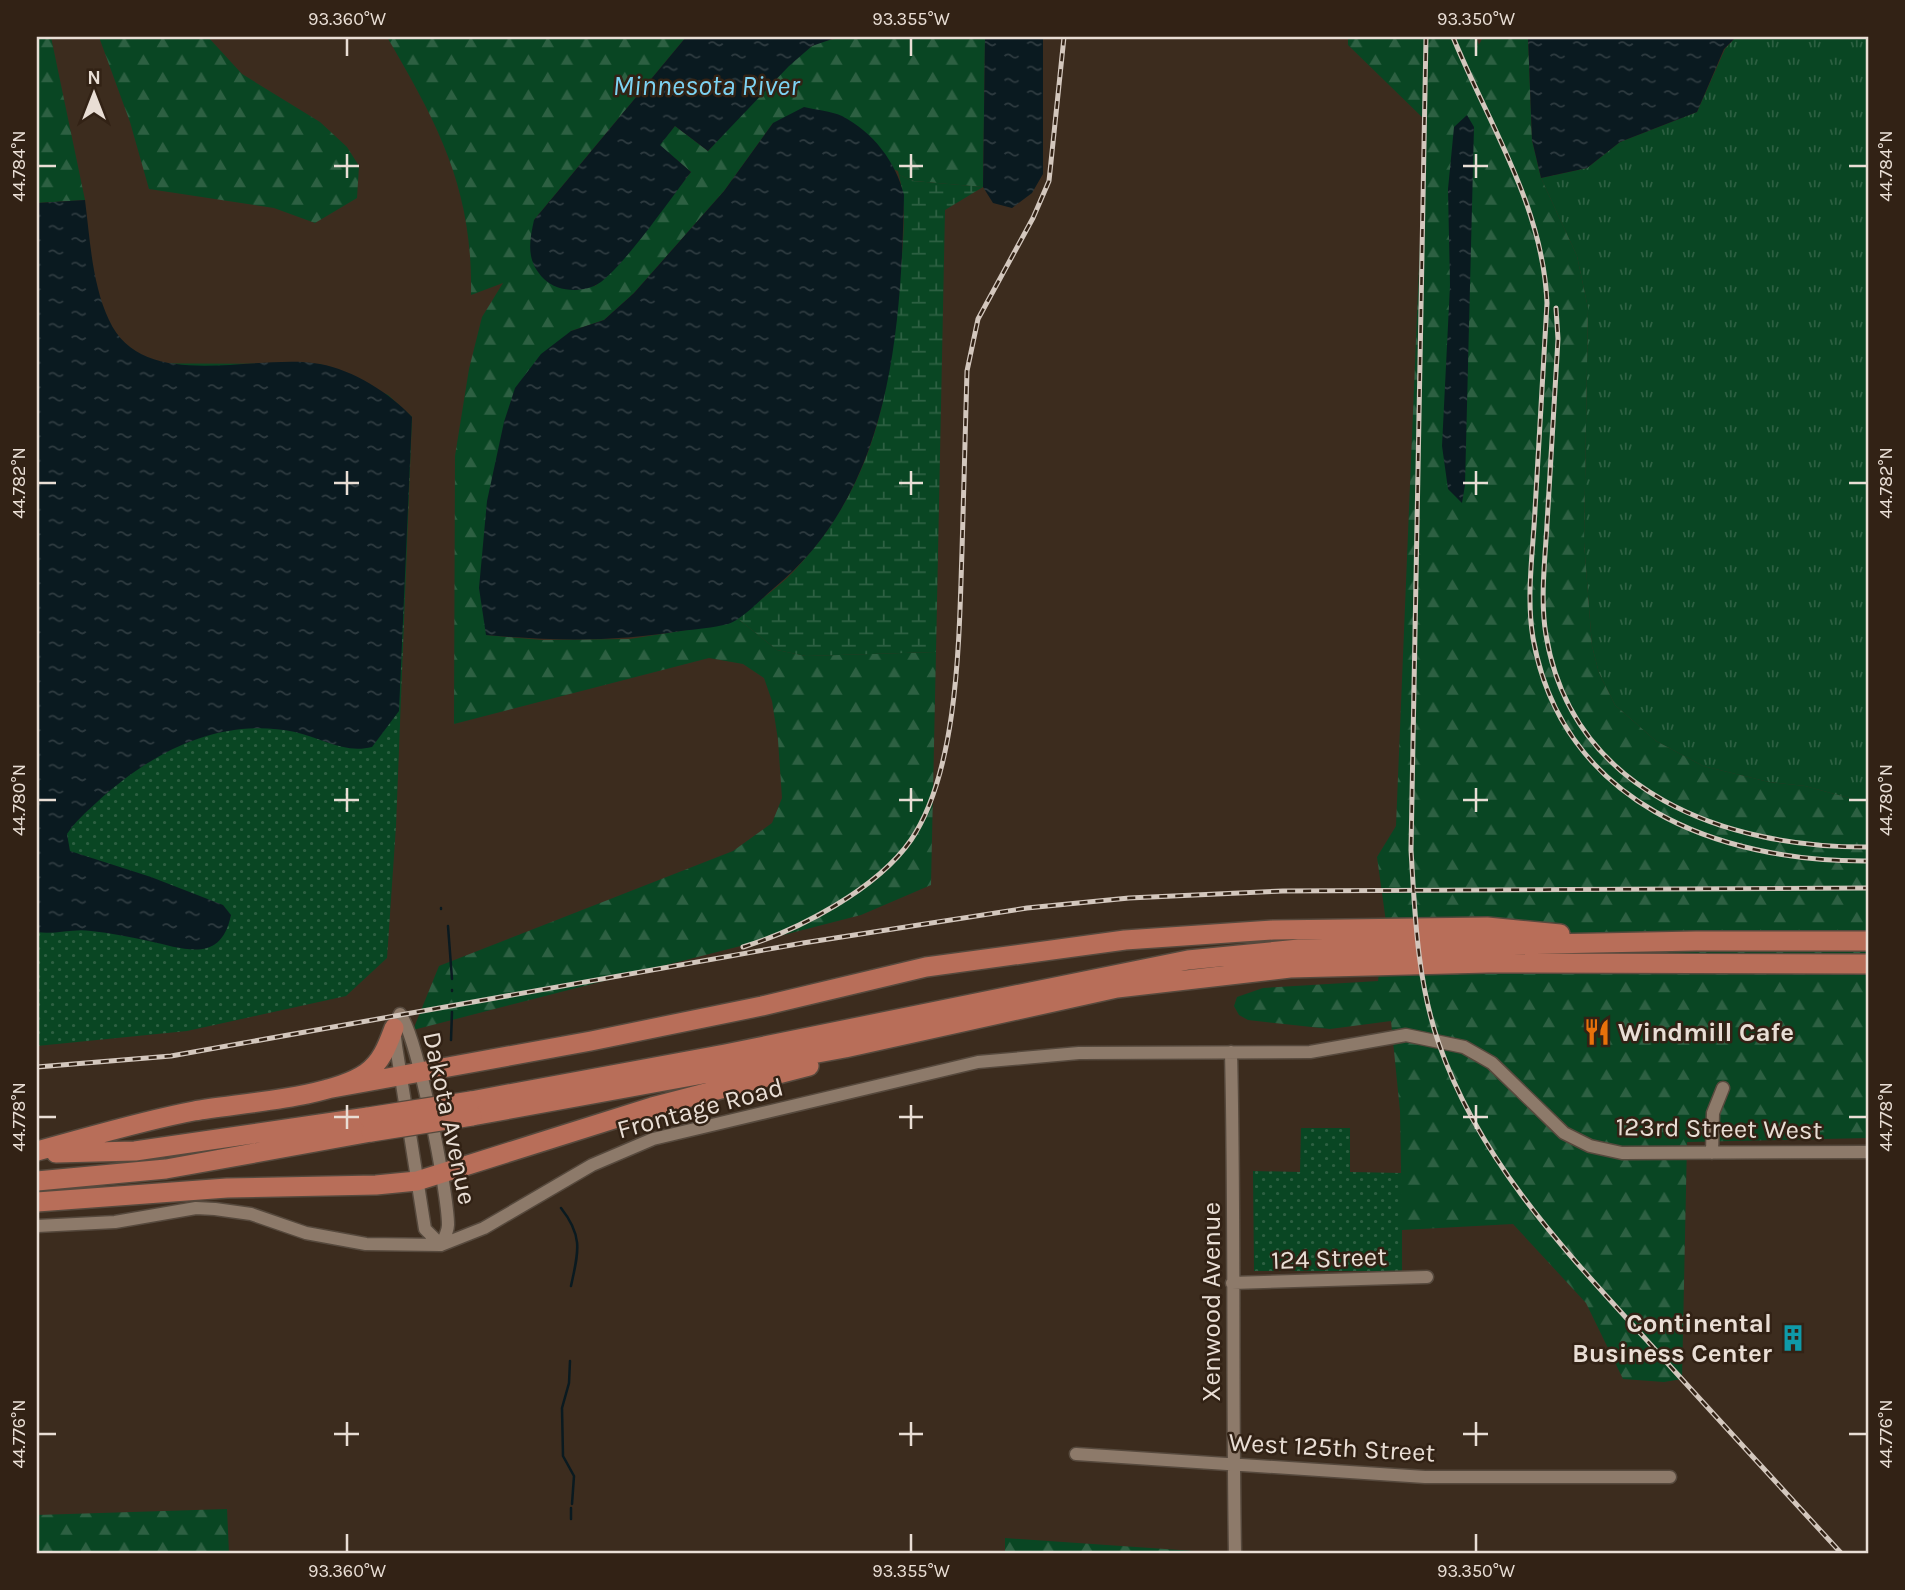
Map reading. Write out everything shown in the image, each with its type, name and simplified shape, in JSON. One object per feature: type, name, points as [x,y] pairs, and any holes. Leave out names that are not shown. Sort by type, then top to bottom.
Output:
[{"type":"highway","points":[[37,1152],[191,1111],[421,1073],[762,1006],[926,967],[1125,940],[1273,930],[1487,927],[1624,942]]},
{"type":"highway","points":[[472,1109],[725,1054],[1188,960],[1299,949],[1624,942],[1868,942]]},
{"type":"highway","points":[[37,1152],[135,1150],[370,1125],[899,1036],[1117,988],[1290,968],[1488,963],[1868,964]]},
{"type":"highway","points":[[327,1089],[368,1073],[387,1048],[394,1028]]},
{"type":"highway","points":[[37,1202],[227,1188],[376,1185],[417,1181],[652,1107],[809,1066],[899,1036]]},
{"type":"highway","points":[[37,1181],[166,1169],[370,1125]]},
{"type":"street","name":"Dakota Avenue","points":[[400,1014],[407,1023],[421,1073],[448,1227],[441,1245],[425,1230],[394,1028],[400,1014]]},
{"type":"street","name":"123rd Street West","points":[[1231,1052],[1310,1052],[1406,1035],[1433,1039],[1464,1047],[1492,1063],[1563,1133],[1590,1146],[1622,1153],[1868,1152]]},
{"type":"street","name":"Frontage Road","points":[[37,1226],[115,1222],[196,1208],[251,1214],[306,1233],[366,1244],[441,1245],[484,1228],[592,1165],[653,1139],[978,1062],[1035,1055],[1231,1052]]},
{"type":"street","name":"Xenwood Avenue","points":[[1231,1052],[1235,1223],[1232,1283],[1235,1553]]},
{"type":"street","points":[[1712,1153],[1713,1113],[1723,1088]]},
{"type":"street","name":"124 Street","points":[[1232,1283],[1427,1277]]},
{"type":"street","name":"West 125th Street","points":[[1076,1454],[1425,1477],[1670,1477]]},
{"type":"green space","points":[[872,35],[985,37],[983,187],[914,181],[899,175],[898,171],[773,123],[724,191],[634,293],[604,320],[571,331],[486,635],[542,640],[630,639],[730,623],[737,618],[777,650],[806,656],[936,652],[931,885],[861,915],[413,1030],[439,966],[733,851],[772,823],[782,798],[772,701],[764,678],[743,664],[709,658],[454,724],[455,456],[469,369],[482,317],[503,283],[471,295],[466,222],[459,190],[437,130],[387,37],[686,37],[534,220],[595,286],[615,268],[691,172],[659,145],[675,126],[708,151],[803,52],[829,40]]},
{"type":"green space","points":[[37,37],[51,37],[85,200],[37,203]]},
{"type":"green space","points":[[99,37],[208,37],[242,74],[320,122],[347,147],[359,166],[357,198],[315,223],[274,208],[149,189],[130,122]]},
{"type":"green space","points":[[1348,37],[1476,37],[1479,45],[1483,37],[1528,37],[1532,140],[1541,178],[1577,256],[1588,308],[1584,542],[1592,646],[1599,673],[1615,705],[1656,741],[1703,766],[1769,782],[1805,786],[1868,803],[1868,1138],[1687,1142],[1682,1379],[1664,1382],[1623,1379],[1586,1303],[1513,1224],[1402,1230],[1400,1111],[1391,1021],[1330,1029],[1248,1020],[1239,1015],[1234,1006],[1237,997],[1263,988],[1378,981],[1386,922],[1377,857],[1396,826],[1425,120],[1348,45]]},
{"type":"green space","points":[[1736,37],[1868,37],[1868,803],[1805,786],[1769,782],[1703,766],[1656,741],[1615,705],[1599,673],[1592,646],[1584,542],[1588,308],[1577,256],[1541,178],[1587,168],[1620,142],[1697,112],[1725,49]]},
{"type":"green space","points":[[899,175],[914,181],[983,187],[945,210],[936,652],[806,656],[777,650],[737,618],[788,577],[821,539],[842,508],[871,443],[881,409],[894,336],[904,221]]},
{"type":"green space","points":[[37,363],[320,364],[388,395],[412,417],[396,826],[387,958],[346,996],[187,1031],[37,1046]]},
{"type":"green space","points":[[1301,1128],[1350,1128],[1350,1172],[1402,1173],[1402,1271],[1254,1271],[1253,1171],[1300,1172]]},
{"type":"green space","points":[[227,1509],[229,1553],[37,1553],[37,1515]]},
{"type":"green space","points":[[1005,1538],[1223,1553],[1005,1553]]},
{"type":"water","name":"Minnesota River","points":[[686,37],[838,37],[812,46],[789,66],[708,151],[675,126],[660,145],[691,172],[630,252],[594,286],[568,290],[549,283],[538,272],[530,251],[534,220]]},
{"type":"water","points":[[985,37],[1043,37],[1043,174],[1032,193],[1012,208],[993,203],[983,187]]},
{"type":"water","points":[[1528,37],[1736,37],[1724,49],[1697,112],[1620,142],[1587,168],[1541,178],[1532,140]]},
{"type":"water","points":[[804,107],[838,114],[864,130],[889,160],[904,195],[899,302],[892,356],[881,408],[865,459],[843,506],[813,550],[752,608],[728,624],[608,639],[486,635],[479,588],[487,501],[504,422],[515,388],[541,354],[571,331],[604,320],[634,293],[724,191],[773,123]]},
{"type":"water","points":[[1467,115],[1474,127],[1465,485],[1462,503],[1448,489],[1442,446],[1450,285],[1448,189],[1454,127]]},
{"type":"water","points":[[85,200],[92,261],[99,292],[109,320],[125,343],[147,357],[174,364],[203,366],[294,362],[333,367],[370,384],[393,399],[412,417],[399,711],[372,747],[342,747],[295,732],[267,728],[213,734],[163,754],[139,769],[96,803],[67,834],[70,851],[151,877],[223,905],[231,915],[226,931],[219,941],[200,949],[91,931],[37,932],[37,203]]},
{"type":"waterway","points":[[448,926],[452,979]]},
{"type":"waterway","points":[[451,1040],[452,1012]]},
{"type":"waterway","points":[[561,1208],[576,1237],[576,1264],[571,1286]]},
{"type":"waterway","points":[[570,1361],[569,1383],[562,1408],[563,1456],[574,1476],[572,1504]]},
{"type":"waterway","points":[[571,1508],[571,1519]]},
{"type":"railway","points":[[743,947],[812,919],[858,891],[878,875],[911,840],[927,811],[939,777],[947,740],[957,661],[967,371],[978,319],[1033,218],[1049,181],[1064,37]]},
{"type":"railway","points":[[1426,37],[1411,850],[1418,948],[1432,1020],[1456,1087],[1502,1168],[1529,1205],[1589,1276],[1841,1553]]},
{"type":"railway","points":[[1453,37],[1525,199],[1543,267],[1547,303],[1530,606],[1533,638],[1550,695],[1576,743],[1612,781],[1655,812],[1704,834],[1756,850],[1812,858],[1868,861]]},
{"type":"railway","points":[[1556,308],[1558,339],[1543,608],[1546,635],[1562,690],[1587,735],[1622,772],[1664,801],[1711,822],[1762,837],[1815,845],[1868,847]]},
{"type":"railway","points":[[37,1067],[171,1056],[803,943],[1027,908],[1129,898],[1283,891],[1868,888]]},
{"type":"place","name":"Windmill Cafe","points":[[1597,1032]]},
{"type":"place","name":"Continental Business Center","points":[[1793,1338]]}]
